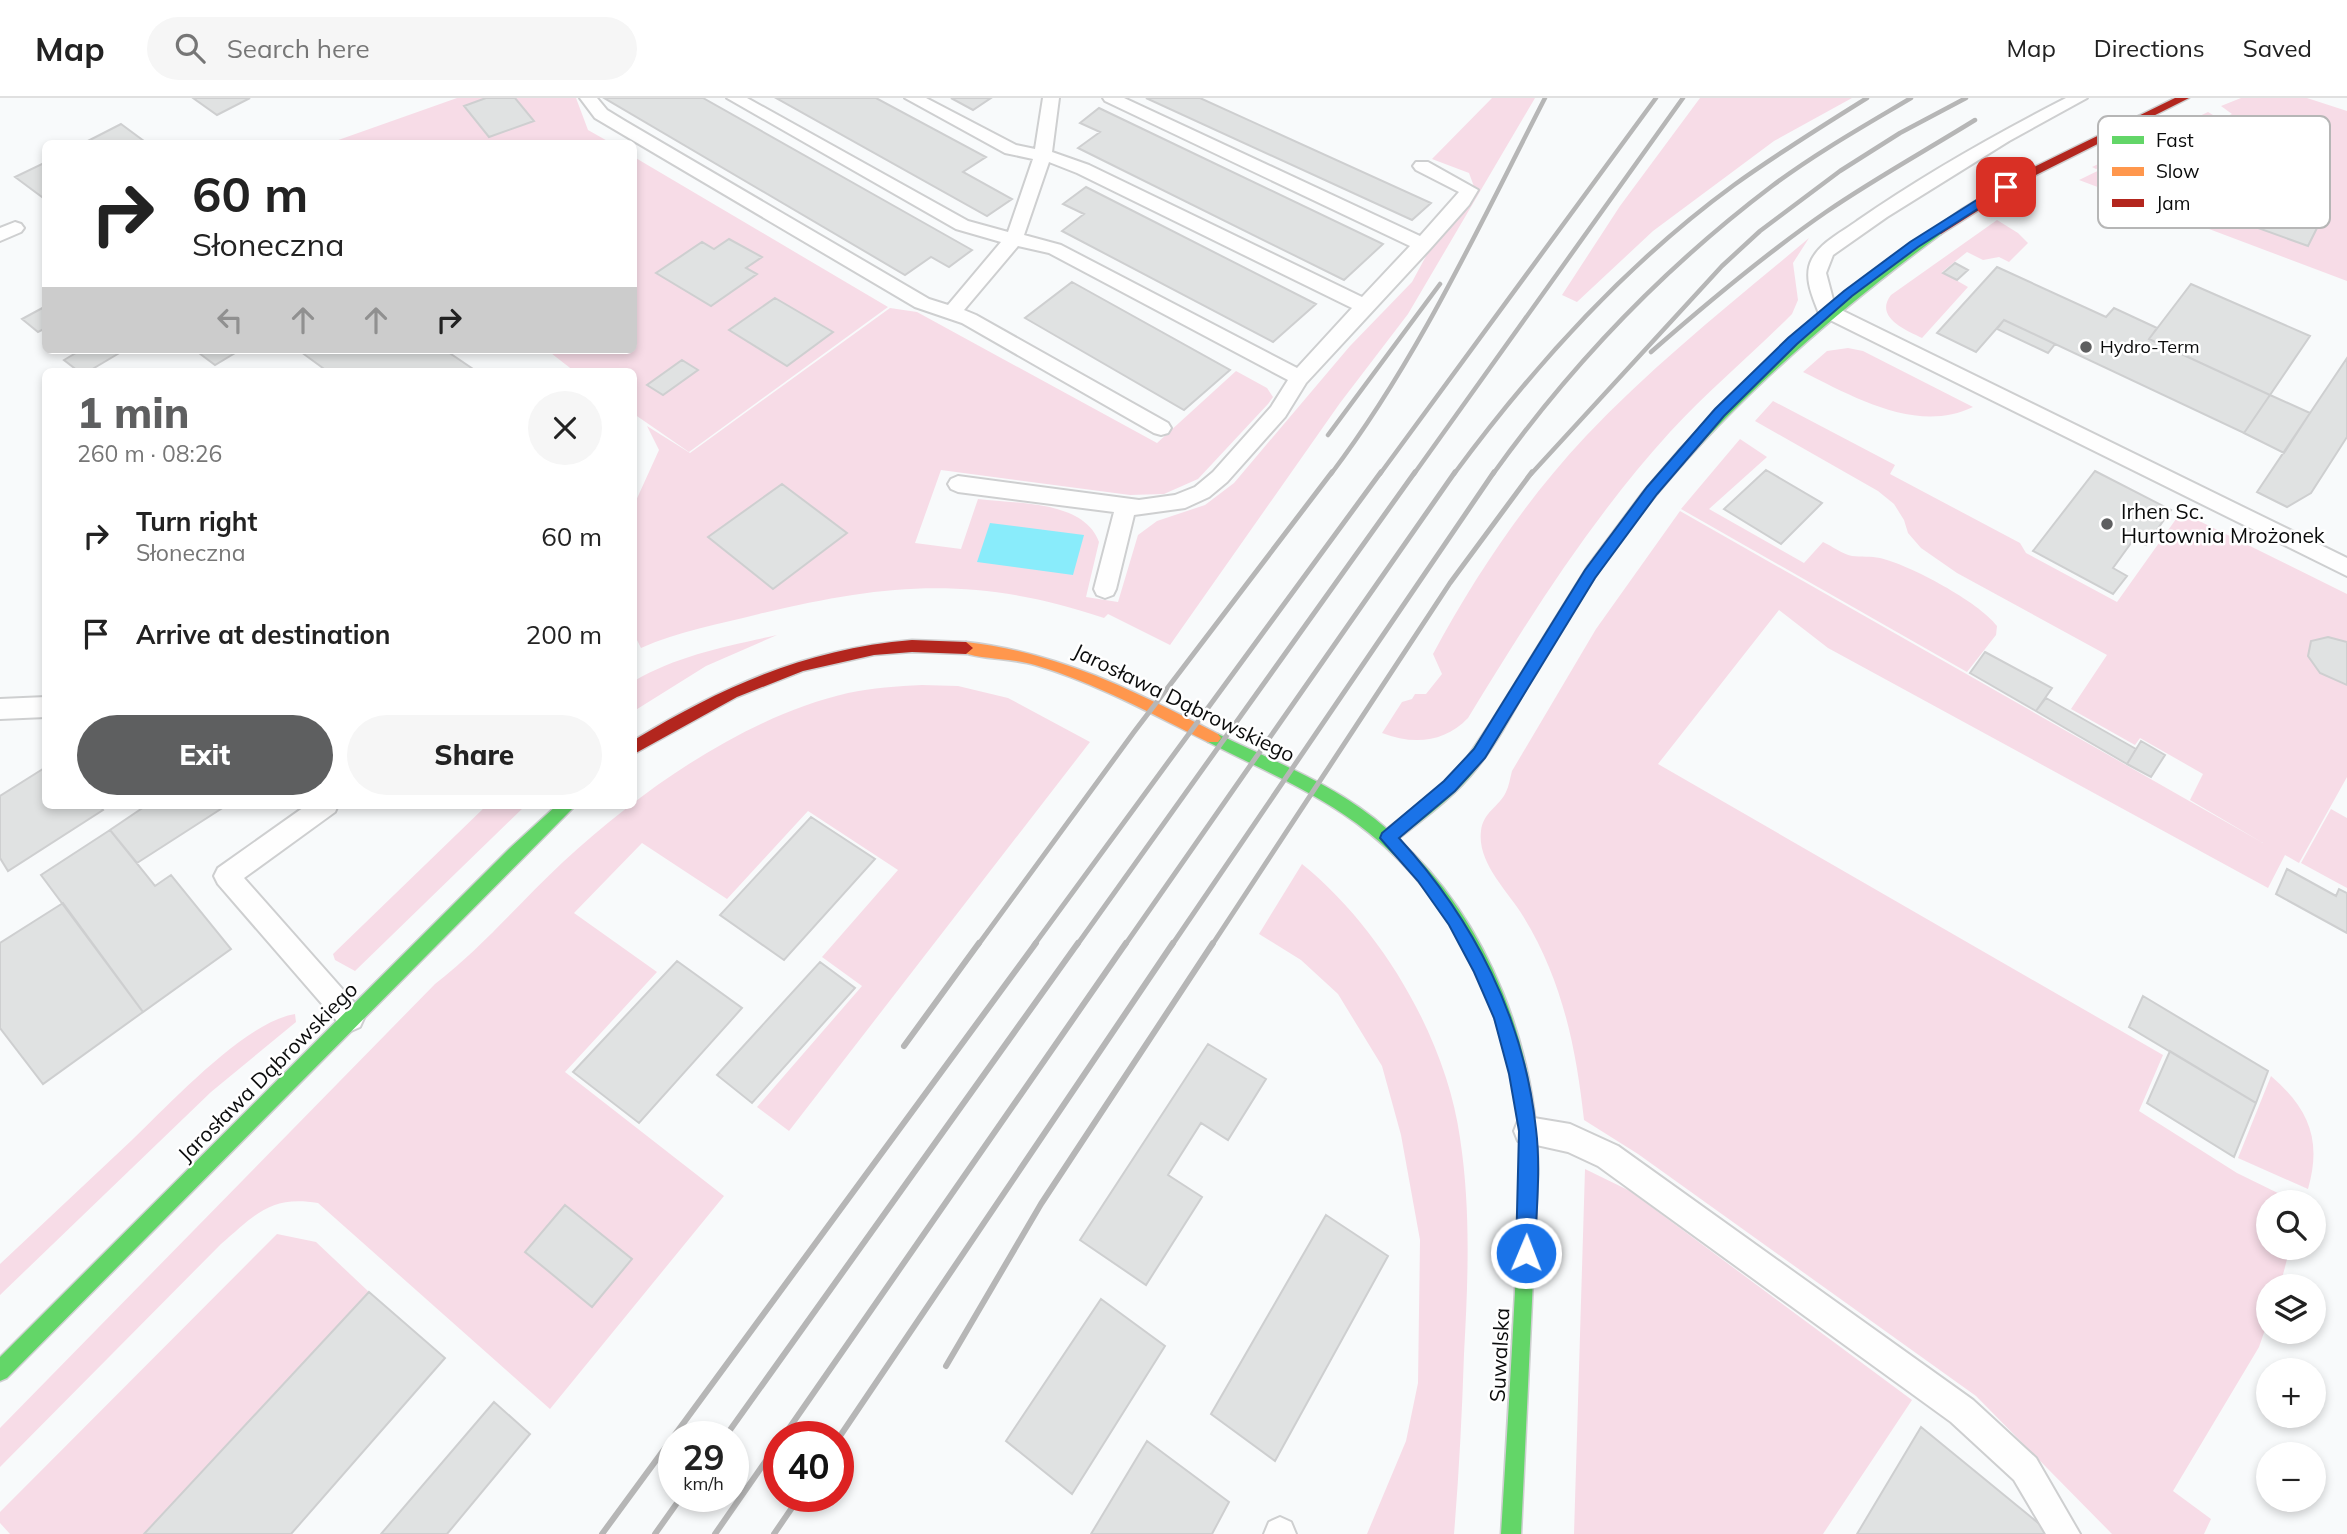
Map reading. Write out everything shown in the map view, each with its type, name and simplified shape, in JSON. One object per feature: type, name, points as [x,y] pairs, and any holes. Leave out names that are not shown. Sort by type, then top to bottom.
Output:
[{"type":"street","points":[[2145,116],[2184,98]]},
{"type":"street","points":[[1388,838],[1449,786],[1480,754],[1590,574],[1678,459],[1746,386],[1827,311],[1881,268],[1976,204],[2098,138]]},
{"type":"street","name":"Jarosława Dąbrowskiego","points":[[637,746],[712,698],[797,665],[884,648],[971,647],[1054,663],[1093,677],[1339,802],[1364,817],[1388,838]]},
{"type":"street","name":"Jarosława Dąbrowskiego","points":[[0,1371],[516,853],[564,809]]},
{"type":"street","name":"Suwalska","points":[[1388,838],[1439,898],[1481,967],[1503,1018],[1518,1074],[1528,1131],[1525,1277],[1511,1534]]},
{"type":"lane","points":[[588,98],[601,114],[875,276],[934,309],[952,312],[1161,428]]},
{"type":"lane","points":[[735,98],[962,225],[985,235],[1055,249],[1299,378]]},
{"type":"lane","points":[[913,98],[1010,149],[1083,169],[1364,306]]},
{"type":"lane","points":[[952,312],[1014,239],[1043,156],[1051,98]]},
{"type":"lane","points":[[1111,98],[1424,245]]},
{"type":"lane","points":[[2079,98],[2003,137],[1881,213],[1831,248],[1821,259],[1817,273],[1827,311],[2347,568]]},
{"type":"lane","points":[[958,484],[1126,506],[1167,505],[1202,492],[1220,477],[1278,412],[1299,378],[1463,201],[1469,190],[1422,166]]},
{"type":"lane","points":[[1105,589],[1126,506]]},
{"type":"lane","points":[[0,709],[42,708]]},
{"type":"lane","points":[[320,809],[227,876],[351,1018]]},
{"type":"lane","points":[[1528,1131],[1570,1138],[1608,1156],[1962,1411],[2025,1469],[2064,1534]]},
{"type":"shaded area","points":[[457,98],[576,98],[588,130],[606,140],[338,140]]},
{"type":"shaded area","points":[[1492,98],[1535,98],[1408,314],[1340,403],[1170,645],[1108,614],[1104,618],[1014,595],[931,588],[891,590],[806,604],[699,628],[641,648],[637,640],[637,498],[659,450],[647,426],[690,453],[890,308],[917,312],[1157,443],[1236,371],[1267,388],[1273,397],[1268,404],[1198,479],[1164,494],[1130,495],[941,470],[915,543],[961,549],[978,499],[1064,511],[1091,528],[1099,542],[1086,597],[1118,602],[1138,535],[1157,521],[1205,505],[1234,483],[1350,346],[1412,282],[1438,234],[1476,192],[1469,173],[1432,159]]},
{"type":"shaded area","points":[[1700,98],[1852,98],[1774,141],[1653,231],[1577,302],[1562,295],[1620,206]]},
{"type":"shaded area","points":[[2241,98],[2307,98],[2347,111],[2347,281],[2206,228],[2330,228],[2330,116],[2227,116],[2232,114],[2221,106]]},
{"type":"shaded area","points":[[637,159],[888,307],[689,452],[637,416],[637,368],[570,368],[552,354],[637,354]]},
{"type":"shaded area","points":[[2098,171],[2098,187],[2079,180]]},
{"type":"shaded area","points":[[1997,220],[2028,243],[2009,262],[1999,257],[1983,260],[1967,252],[1942,272],[1968,287],[1922,338],[1894,322],[1886,310],[1891,295]]},
{"type":"shaded area","points":[[1809,238],[1793,263],[1798,300],[1792,314],[1670,432],[1641,465],[1587,534],[1468,718],[1449,733],[1428,739],[1405,739],[1382,733],[1402,702],[1412,699],[1415,694],[1426,694],[1442,674],[1433,654],[1449,625],[1502,540],[1564,461],[1612,409],[1666,359]]},
{"type":"shaded area","points":[[1848,348],[1863,351],[1973,407],[1952,414],[1908,414],[1864,401],[1803,372],[1827,351]]},
{"type":"shaded area","points":[[1773,401],[1895,465],[1890,474],[2020,543],[2026,553],[2117,602],[2181,512],[2347,594],[2347,777],[2299,863],[2285,855],[2268,888],[1828,648],[1779,610],[1658,764],[2163,1055],[2139,1111],[2237,1173],[2272,1190],[2256,1190],[2256,1260],[2287,1260],[2283,1274],[2256,1274],[2256,1344],[2260,1344],[2259,1347],[2173,1491],[2211,1519],[2204,1534],[2112,1534],[1976,1396],[1638,1154],[1584,1120],[1577,1066],[1557,989],[1536,940],[1484,854],[1481,843],[1482,824],[1506,792],[1512,771],[1596,629],[1680,511],[2263,843],[2190,800],[2203,774],[2140,738],[2135,745],[2071,709],[2107,655],[1957,573],[1921,548],[1908,533],[1894,504],[1878,491],[1755,421]]},
{"type":"shaded area","points":[[1740,439],[1767,457],[1709,509],[1804,563],[1823,542],[1848,555],[1877,557],[1893,562],[1960,596],[1997,626],[1996,635],[1967,672],[1681,509]]},
{"type":"shaded area","points":[[777,635],[706,666],[637,709],[637,679],[668,664]]},
{"type":"shaded area","points":[[958,686],[1008,698],[1090,742],[789,1131],[757,1107],[862,986],[822,957],[898,870],[808,811],[727,899],[642,843],[574,913],[657,972],[565,1072],[724,1196],[550,1409],[318,1203],[287,1202],[254,1216],[221,1244],[0,1467],[0,1428],[435,984],[469,955],[593,835],[625,809],[637,809],[637,800],[732,738],[809,704],[848,693],[885,688]]},
{"type":"shaded area","points":[[483,809],[522,809],[355,971],[335,960],[333,954]]},
{"type":"shaded area","points":[[2331,809],[2347,818],[2347,888],[2301,863]]},
{"type":"shaded area","points":[[1302,864],[1358,919],[1383,952],[1424,1024],[1440,1061],[1452,1100],[1460,1138],[1466,1192],[1468,1246],[1454,1534],[1367,1534],[1406,1441],[1418,1383],[1420,1240],[1401,1135],[1382,1066],[1338,994],[1301,960],[1259,934]]},
{"type":"shaded area","points":[[295,1014],[296,1022],[211,1092],[0,1295],[0,1264],[209,1066],[254,1032],[275,1020]]},
{"type":"shaded area","points":[[2271,1076],[2295,1101],[2309,1126],[2313,1155],[2308,1189],[2238,1158]]},
{"type":"shaded area","points":[[1585,1169],[1630,1191],[1912,1400],[1823,1534],[1574,1534]]},
{"type":"shaded area","points":[[277,1234],[316,1242],[369,1292],[144,1534],[10,1534],[0,1523],[0,1512]]},
{"type":"water","points":[[990,523],[1084,535],[1073,575],[977,562]]},
{"type":"building","points":[[193,98],[250,98],[217,115]]},
{"type":"building","points":[[486,98],[515,98],[534,121],[489,137],[464,106]]},
{"type":"building","points":[[604,98],[703,98],[972,250],[949,267],[931,257],[905,275]]},
{"type":"building","points":[[776,98],[876,98],[986,157],[963,172],[1012,199],[987,216]]},
{"type":"building","points":[[951,98],[991,98],[973,110]]},
{"type":"building","points":[[1146,98],[1200,98],[1431,203],[1412,220]]},
{"type":"building","points":[[1099,108],[1383,244],[1344,280],[1078,148],[1100,132],[1080,123]]},
{"type":"building","points":[[121,124],[143,140],[90,140]]},
{"type":"building","points":[[42,164],[42,197],[15,177]]},
{"type":"building","points":[[1086,187],[1316,304],[1273,342],[1062,231],[1084,214],[1063,204]]},
{"type":"building","points":[[2258,228],[2317,228],[2308,246]]},
{"type":"building","points":[[729,239],[762,257],[746,268],[757,274],[711,306],[656,273],[702,242],[714,249]]},
{"type":"building","points":[[1955,263],[1968,270],[1957,280],[1943,273]]},
{"type":"building","points":[[1997,267],[2106,317],[2114,308],[2157,328],[2149,339],[2270,395],[2244,433],[2004,320],[1976,352],[1937,333]]},
{"type":"building","points":[[1072,282],[1230,370],[1184,410],[1025,318]]},
{"type":"building","points":[[2191,284],[2310,336],[2270,395],[2149,339]]},
{"type":"building","points":[[775,298],[833,332],[787,366],[729,330]]},
{"type":"building","points":[[42,308],[42,330],[38,332],[22,319]]},
{"type":"building","points":[[2004,320],[2055,344],[2048,353],[1997,329]]},
{"type":"building","points":[[74,354],[118,354],[94,368],[74,368],[64,360]]},
{"type":"building","points":[[200,354],[233,354],[215,365]]},
{"type":"building","points":[[304,354],[451,354],[472,368],[323,368]]},
{"type":"building","points":[[2347,358],[2347,437],[2311,493],[2287,507],[2257,492]]},
{"type":"building","points":[[682,360],[698,370],[663,395],[647,385]]},
{"type":"building","points":[[2270,395],[2310,413],[2284,453],[2244,433]]},
{"type":"building","points":[[1766,470],[1822,503],[1781,544],[1724,509]]},
{"type":"building","name":"Irhen Sc. Hurtownia Mrożonek","points":[[2095,471],[2171,510],[2146,545],[2134,539],[2113,568],[2127,576],[2113,594],[2033,551]]},
{"type":"building","points":[[782,484],[847,533],[773,589],[708,537]]},
{"type":"building","points":[[2328,637],[2347,642],[2347,685],[2320,673],[2308,656],[2311,641]]},
{"type":"building","points":[[1985,652],[2052,688],[2036,711],[1970,673]]},
{"type":"building","points":[[2046,698],[2136,749],[2127,764],[2036,711]]},
{"type":"building","points":[[2141,741],[2165,755],[2151,777],[2127,764]]},
{"type":"building","points":[[42,770],[42,809],[103,810],[8,871],[0,858],[0,796]]},
{"type":"building","points":[[141,809],[221,809],[137,863],[110,830]]},
{"type":"building","points":[[811,817],[875,859],[784,960],[720,915]]},
{"type":"building","points":[[110,830],[155,886],[171,875],[231,949],[143,1012],[41,875]]},
{"type":"building","points":[[2287,869],[2336,896],[2339,889],[2347,893],[2347,933],[2276,894]]},
{"type":"building","points":[[63,903],[143,1012],[43,1084],[0,1028],[0,943]]},
{"type":"building","points":[[677,961],[742,1008],[639,1123],[573,1072]]},
{"type":"building","points":[[820,962],[855,988],[752,1103],[717,1075]]},
{"type":"building","points":[[2143,996],[2268,1071],[2256,1103],[2129,1027]]},
{"type":"building","points":[[1208,1044],[1266,1079],[1228,1140],[1201,1123],[1168,1175],[1202,1197],[1146,1285],[1080,1240]]},
{"type":"building","points":[[2170,1051],[2256,1103],[2234,1157],[2147,1103]]},
{"type":"building","points":[[565,1205],[632,1259],[592,1307],[525,1252]]},
{"type":"building","points":[[1326,1215],[1388,1256],[1275,1461],[1211,1414]]},
{"type":"building","points":[[369,1292],[445,1358],[291,1534],[144,1534]]},
{"type":"building","points":[[1101,1299],[1165,1346],[1072,1494],[1006,1441]]},
{"type":"building","points":[[494,1402],[530,1434],[447,1534],[381,1534]]},
{"type":"building","points":[[1921,1427],[2048,1531],[2046,1534],[1857,1534]]},
{"type":"building","points":[[1147,1441],[1229,1502],[1212,1534],[1091,1534]]},
{"type":"railway","points":[[1331,474],[1392,385],[1420,338],[1545,98]]},
{"type":"railway","points":[[1380,474],[1656,98]]},
{"type":"railway","points":[[1414,474],[1683,98]]},
{"type":"railway","points":[[1454,474],[1549,356],[1656,248],[1734,185],[1867,98]]},
{"type":"railway","points":[[1493,474],[1554,394],[1587,356],[1694,250],[1789,174],[1911,98]]},
{"type":"railway","points":[[1531,474],[1722,266],[1760,231],[1840,171],[1900,133],[1966,98]]},
{"type":"railway","points":[[1651,352],[1803,228],[1975,120]]},
{"type":"railway","points":[[1328,435],[1440,284]]},
{"type":"railway","points":[[978,945],[1134,732],[1332,472]]},
{"type":"railway","points":[[1034,945],[1381,472]]},
{"type":"railway","points":[[1077,945],[1415,472]]},
{"type":"railway","points":[[1125,945],[1455,472]]},
{"type":"railway","points":[[1172,945],[1494,472]]},
{"type":"railway","points":[[1212,945],[1450,583],[1532,472]]},
{"type":"railway","points":[[904,1046],[979,943]]},
{"type":"railway","points":[[602,1534],[1036,943]]},
{"type":"railway","points":[[736,1421],[1078,943]]},
{"type":"railway","points":[[794,1421],[1126,943]]},
{"type":"railway","points":[[850,1421],[1173,943]]},
{"type":"railway","points":[[946,1366],[1041,1204],[1213,943]]},
{"type":"railway","points":[[715,1534],[763,1465]]},
{"type":"railway","points":[[655,1534],[671,1512]]},
{"type":"railway","points":[[774,1534],[789,1512]]},
{"type":"traffic: fast","points":[[1388,838],[1442,794],[1471,764],[1497,727],[1553,630],[1592,570],[1648,496],[1685,453],[1723,412],[1804,336],[1937,231]]},
{"type":"traffic: fast","points":[[1213,738],[1337,802],[1375,828],[1406,856],[1434,889],[1459,925],[1499,1006],[1513,1049],[1529,1146],[1511,1534]]},
{"type":"traffic: fast","points":[[0,1371],[516,853],[564,809]]},
{"type":"traffic: slow","points":[[966,648],[1000,652],[1063,668],[1124,693],[1213,738]]},
{"type":"traffic: jam","points":[[2146,116],[2184,98]]},
{"type":"traffic: jam","points":[[1937,231],[2026,175],[2098,139]]},
{"type":"traffic: jam","points":[[637,746],[732,693],[801,665],[874,649],[912,646],[966,648]]},
{"type":"place","name":"Hydro-Term","points":[[2086,347]]},
{"type":"place","name":"Irhen Sc. Hurtownia Mrożonek","points":[[2107,524]]},
{"type":"route","points":[[1526,1253],[1528,1131],[1518,1074],[1503,1018],[1481,967],[1455,920],[1423,876],[1388,838],[1449,786],[1480,754],[1539,652],[1590,574],[1652,491],[1720,412],[1793,341],[1881,268],[2006,187]]}]
